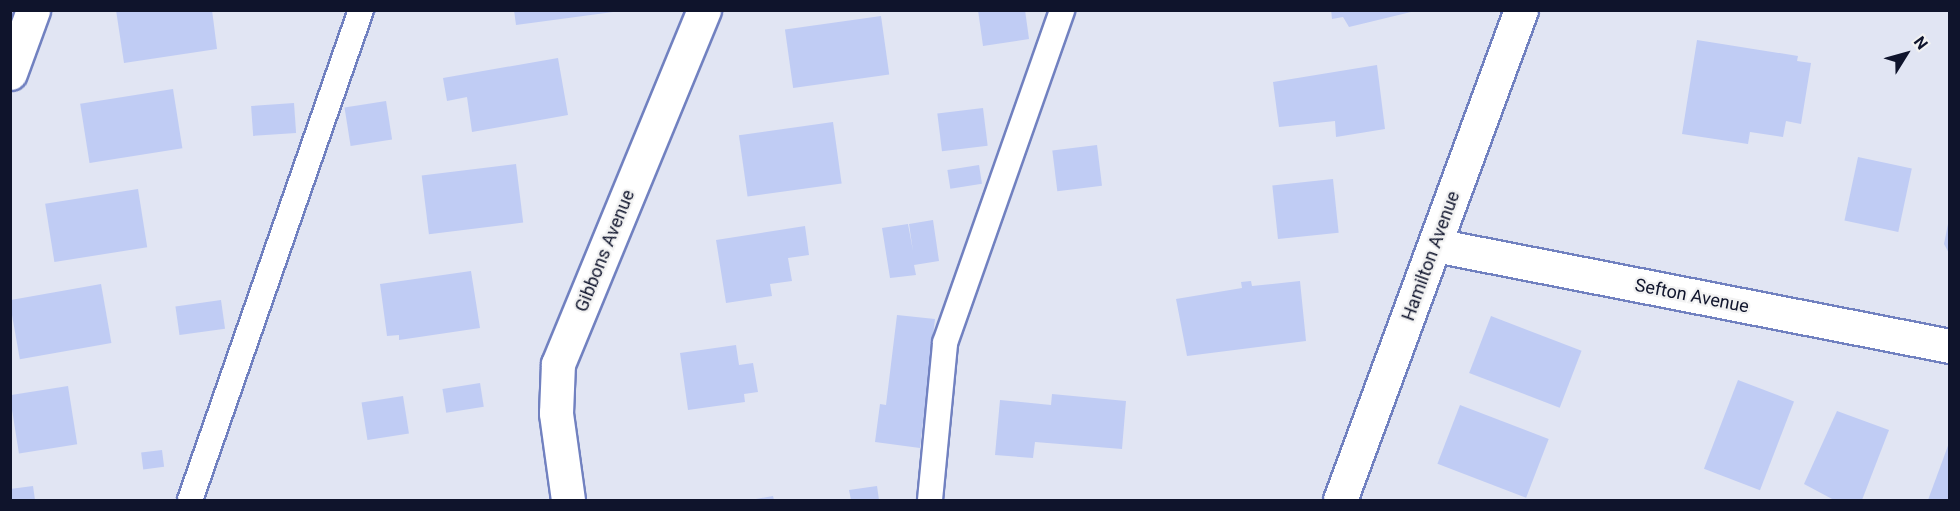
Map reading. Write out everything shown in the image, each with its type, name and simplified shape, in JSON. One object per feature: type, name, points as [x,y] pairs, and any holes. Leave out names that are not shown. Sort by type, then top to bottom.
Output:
[{"type":"street","points":[[10,73],[33,10]]},
{"type":"street","name":"Gibbons Avenue","points":[[568,501],[556,412],[558,364],[704,10]]},
{"type":"street","name":"Hamilton Avenue","points":[[1340,501],[1521,10]]},
{"type":"street","name":"Sefton Avenue","points":[[1435,245],[1950,346]]},
{"type":"lane","points":[[190,501],[362,10]]},
{"type":"lane","points":[[930,501],[945,343],[961,284],[1062,10]]},
{"type":"building","points":[[116,10],[212,10],[217,49],[124,63]]},
{"type":"building","points":[[514,10],[613,10],[613,12],[516,25]]},
{"type":"building","points":[[978,10],[1025,10],[1029,39],[983,46]]},
{"type":"building","points":[[1331,10],[1411,10],[1411,12],[1349,27],[1343,17],[1332,19]]},
{"type":"building","points":[[881,16],[889,74],[793,88],[785,29]]},
{"type":"building","points":[[1697,40],[1798,56],[1797,61],[1811,63],[1801,124],[1786,121],[1783,137],[1750,132],[1748,144],[1682,134]]},
{"type":"building","points":[[558,58],[568,115],[472,132],[467,97],[447,101],[443,78]]},
{"type":"building","points":[[1377,65],[1385,129],[1336,137],[1335,121],[1279,127],[1273,82]]},
{"type":"building","points":[[173,89],[182,148],[90,163],[80,104]]},
{"type":"building","points":[[386,101],[392,140],[351,146],[345,108]]},
{"type":"building","points":[[294,103],[296,133],[253,136],[251,106]]},
{"type":"building","points":[[983,108],[988,146],[942,151],[937,114]]},
{"type":"building","points":[[833,122],[842,183],[748,197],[739,135]]},
{"type":"building","points":[[1097,145],[1102,186],[1057,191],[1052,150]]},
{"type":"building","points":[[1858,157],[1912,168],[1898,232],[1844,221]]},
{"type":"building","points":[[516,164],[523,223],[429,234],[422,176]]},
{"type":"building","points":[[979,165],[982,184],[950,189],[947,170]]},
{"type":"building","points":[[1333,179],[1339,233],[1278,239],[1272,185]]},
{"type":"building","points":[[138,189],[147,247],[54,262],[45,204]]},
{"type":"building","points":[[933,220],[939,261],[914,265],[916,275],[890,278],[882,228],[908,224],[913,251],[909,224]]},
{"type":"building","points":[[1948,224],[1950,225],[1950,255],[1944,244]]},
{"type":"building","points":[[805,226],[809,255],[788,258],[792,281],[770,284],[772,296],[726,303],[716,240]]},
{"type":"building","points":[[471,271],[480,328],[399,340],[399,335],[387,336],[380,284]]},
{"type":"building","points":[[1251,281],[1252,286],[1300,281],[1306,341],[1187,356],[1176,299],[1242,288],[1241,282]]},
{"type":"building","points":[[101,284],[111,343],[20,359],[10,300]]},
{"type":"building","points":[[221,300],[225,329],[179,335],[175,306]]},
{"type":"building","points":[[897,315],[935,319],[920,448],[875,442],[880,404],[886,405]]},
{"type":"building","points":[[1491,316],[1582,351],[1560,408],[1469,373]]},
{"type":"building","points":[[736,345],[739,365],[753,363],[758,392],[744,394],[745,402],[688,410],[680,353]]},
{"type":"building","points":[[1738,380],[1794,402],[1760,490],[1704,469]]},
{"type":"building","points":[[480,383],[484,407],[446,413],[442,389]]},
{"type":"building","points":[[68,386],[77,444],[19,454],[10,395]]},
{"type":"building","points":[[1052,394],[1126,401],[1122,449],[1035,442],[1033,458],[995,455],[1000,400],[1051,405]]},
{"type":"building","points":[[403,396],[409,434],[367,440],[362,403]]},
{"type":"building","points":[[1460,405],[1549,439],[1526,498],[1437,464]]},
{"type":"building","points":[[1837,411],[1889,430],[1862,500],[1834,500],[1804,484]]},
{"type":"building","points":[[1949,443],[1950,500],[1928,500]]},
{"type":"building","points":[[162,450],[164,467],[143,469],[141,453]]},
{"type":"building","points":[[33,486],[35,500],[10,500],[10,489]]},
{"type":"building","points":[[877,486],[879,500],[851,500],[849,490]]},
{"type":"building","points":[[773,496],[774,500],[756,500],[756,499]]}]
